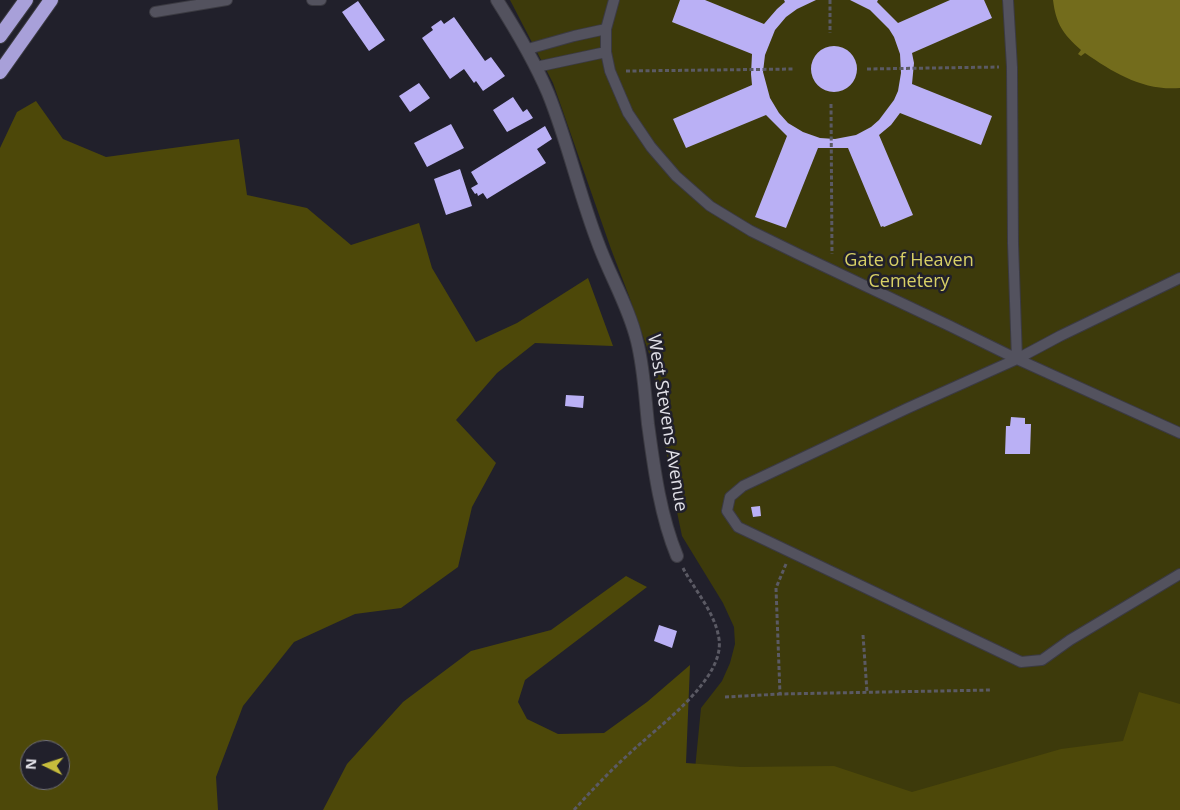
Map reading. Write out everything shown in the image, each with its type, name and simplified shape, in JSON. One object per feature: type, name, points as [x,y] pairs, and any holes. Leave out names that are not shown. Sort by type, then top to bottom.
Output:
[{"type":"highway","points":[[0,36],[26,0]]},
{"type":"highway","points":[[0,72],[51,0]]},
{"type":"street","name":"West Stevens Avenue","points":[[497,0],[528,49],[554,110],[598,243],[633,326],[643,373],[660,495],[670,539],[677,556]]},
{"type":"lane","points":[[155,12],[227,0]]},
{"type":"lane","points":[[312,0],[321,0]]},
{"type":"lane","points":[[614,0],[606,29],[606,52],[610,71],[628,113],[651,147],[676,176],[710,206],[751,231],[1017,359],[1180,433]]},
{"type":"lane","points":[[1008,0],[1012,67],[1017,359]]},
{"type":"lane","points":[[528,49],[606,29]]},
{"type":"lane","points":[[536,67],[606,52]]},
{"type":"lane","points":[[1180,278],[1017,359],[743,486],[730,497],[727,511],[738,527],[1021,662],[1042,660],[1070,640],[1180,574]]},
{"type":"path","points":[[830,0],[830,33]]},
{"type":"path","points":[[867,69],[1012,67]]},
{"type":"path","points":[[610,71],[795,69]]},
{"type":"path","points":[[831,104],[832,270]]},
{"type":"path","points":[[780,694],[776,588],[791,552]]},
{"type":"path","points":[[574,810],[620,762],[682,708],[708,675],[717,660],[719,641],[714,622],[677,556]]},
{"type":"path","points":[[863,635],[867,692]]},
{"type":"path","points":[[726,697],[780,694],[991,690]]},
{"type":"green space","name":"Gate of Heaven Cemetery","points":[[510,0],[1180,0],[1180,810],[691,810],[701,708],[722,681],[730,663],[735,644],[734,627],[723,603],[682,536],[672,488],[652,362],[553,83]]},
{"type":"shaded area","points":[[1053,0],[1180,0],[1180,88],[1154,87],[1141,84],[1118,74],[1085,53],[1081,56],[1078,54],[1081,50],[1069,39],[1058,22]]},
{"type":"shaded area","points":[[36,101],[63,139],[106,157],[239,139],[247,195],[307,208],[351,245],[419,223],[432,268],[476,342],[517,323],[588,278],[613,346],[535,343],[497,373],[456,420],[496,463],[472,507],[458,567],[401,608],[355,614],[294,642],[243,706],[216,777],[218,810],[0,810],[0,148],[17,112]]},
{"type":"shaded area","points":[[626,576],[647,587],[525,680],[518,702],[527,719],[558,734],[604,733],[647,702],[690,665],[686,763],[741,767],[834,766],[912,792],[1061,749],[1123,741],[1139,692],[1180,704],[1180,810],[323,810],[347,764],[403,702],[471,651],[551,630]]},
{"type":"building","points":[[680,0],[705,0],[764,24],[785,2],[784,0],[816,0],[797,9],[786,17],[775,30],[765,55],[763,72],[770,98],[788,123],[803,132],[820,138],[835,139],[856,135],[879,120],[894,100],[898,91],[901,73],[900,54],[889,29],[870,10],[850,0],[878,0],[877,2],[898,23],[950,0],[984,0],[992,18],[912,53],[914,63],[912,84],[992,116],[981,145],[900,113],[891,125],[879,135],[913,215],[881,227],[848,148],[818,148],[786,228],[755,217],[787,136],[766,115],[686,148],[673,119],[752,85],[752,54],[672,22]]},
{"type":"building","points":[[358,1],[385,40],[369,51],[342,12]]},
{"type":"building","points":[[454,17],[485,61],[491,57],[505,76],[483,91],[476,81],[474,83],[464,69],[450,79],[422,38],[433,30],[431,27],[441,20],[444,24]]},
{"type":"building","points":[[834,46],[847,50],[853,56],[857,69],[853,82],[847,88],[834,92],[821,88],[815,82],[811,69],[815,56],[821,50]]},
{"type":"building","points":[[419,83],[430,98],[410,112],[399,96]]},
{"type":"building","points":[[513,97],[523,112],[527,109],[533,118],[507,132],[493,110]]},
{"type":"building","points":[[451,124],[464,148],[427,167],[414,143]]},
{"type":"building","points":[[545,126],[552,139],[537,149],[546,163],[487,199],[483,193],[478,196],[477,193],[475,194],[471,188],[478,184],[471,172]]},
{"type":"building","points":[[460,169],[472,206],[446,215],[434,179]]},
{"type":"building","points":[[566,395],[584,396],[583,408],[565,406]]},
{"type":"building","points":[[1011,417],[1025,418],[1025,424],[1031,424],[1030,454],[1005,454],[1006,426],[1010,426]]},
{"type":"building","points":[[760,506],[761,516],[753,517],[751,507]]},
{"type":"building","points":[[659,625],[677,631],[672,648],[654,641]]}]
